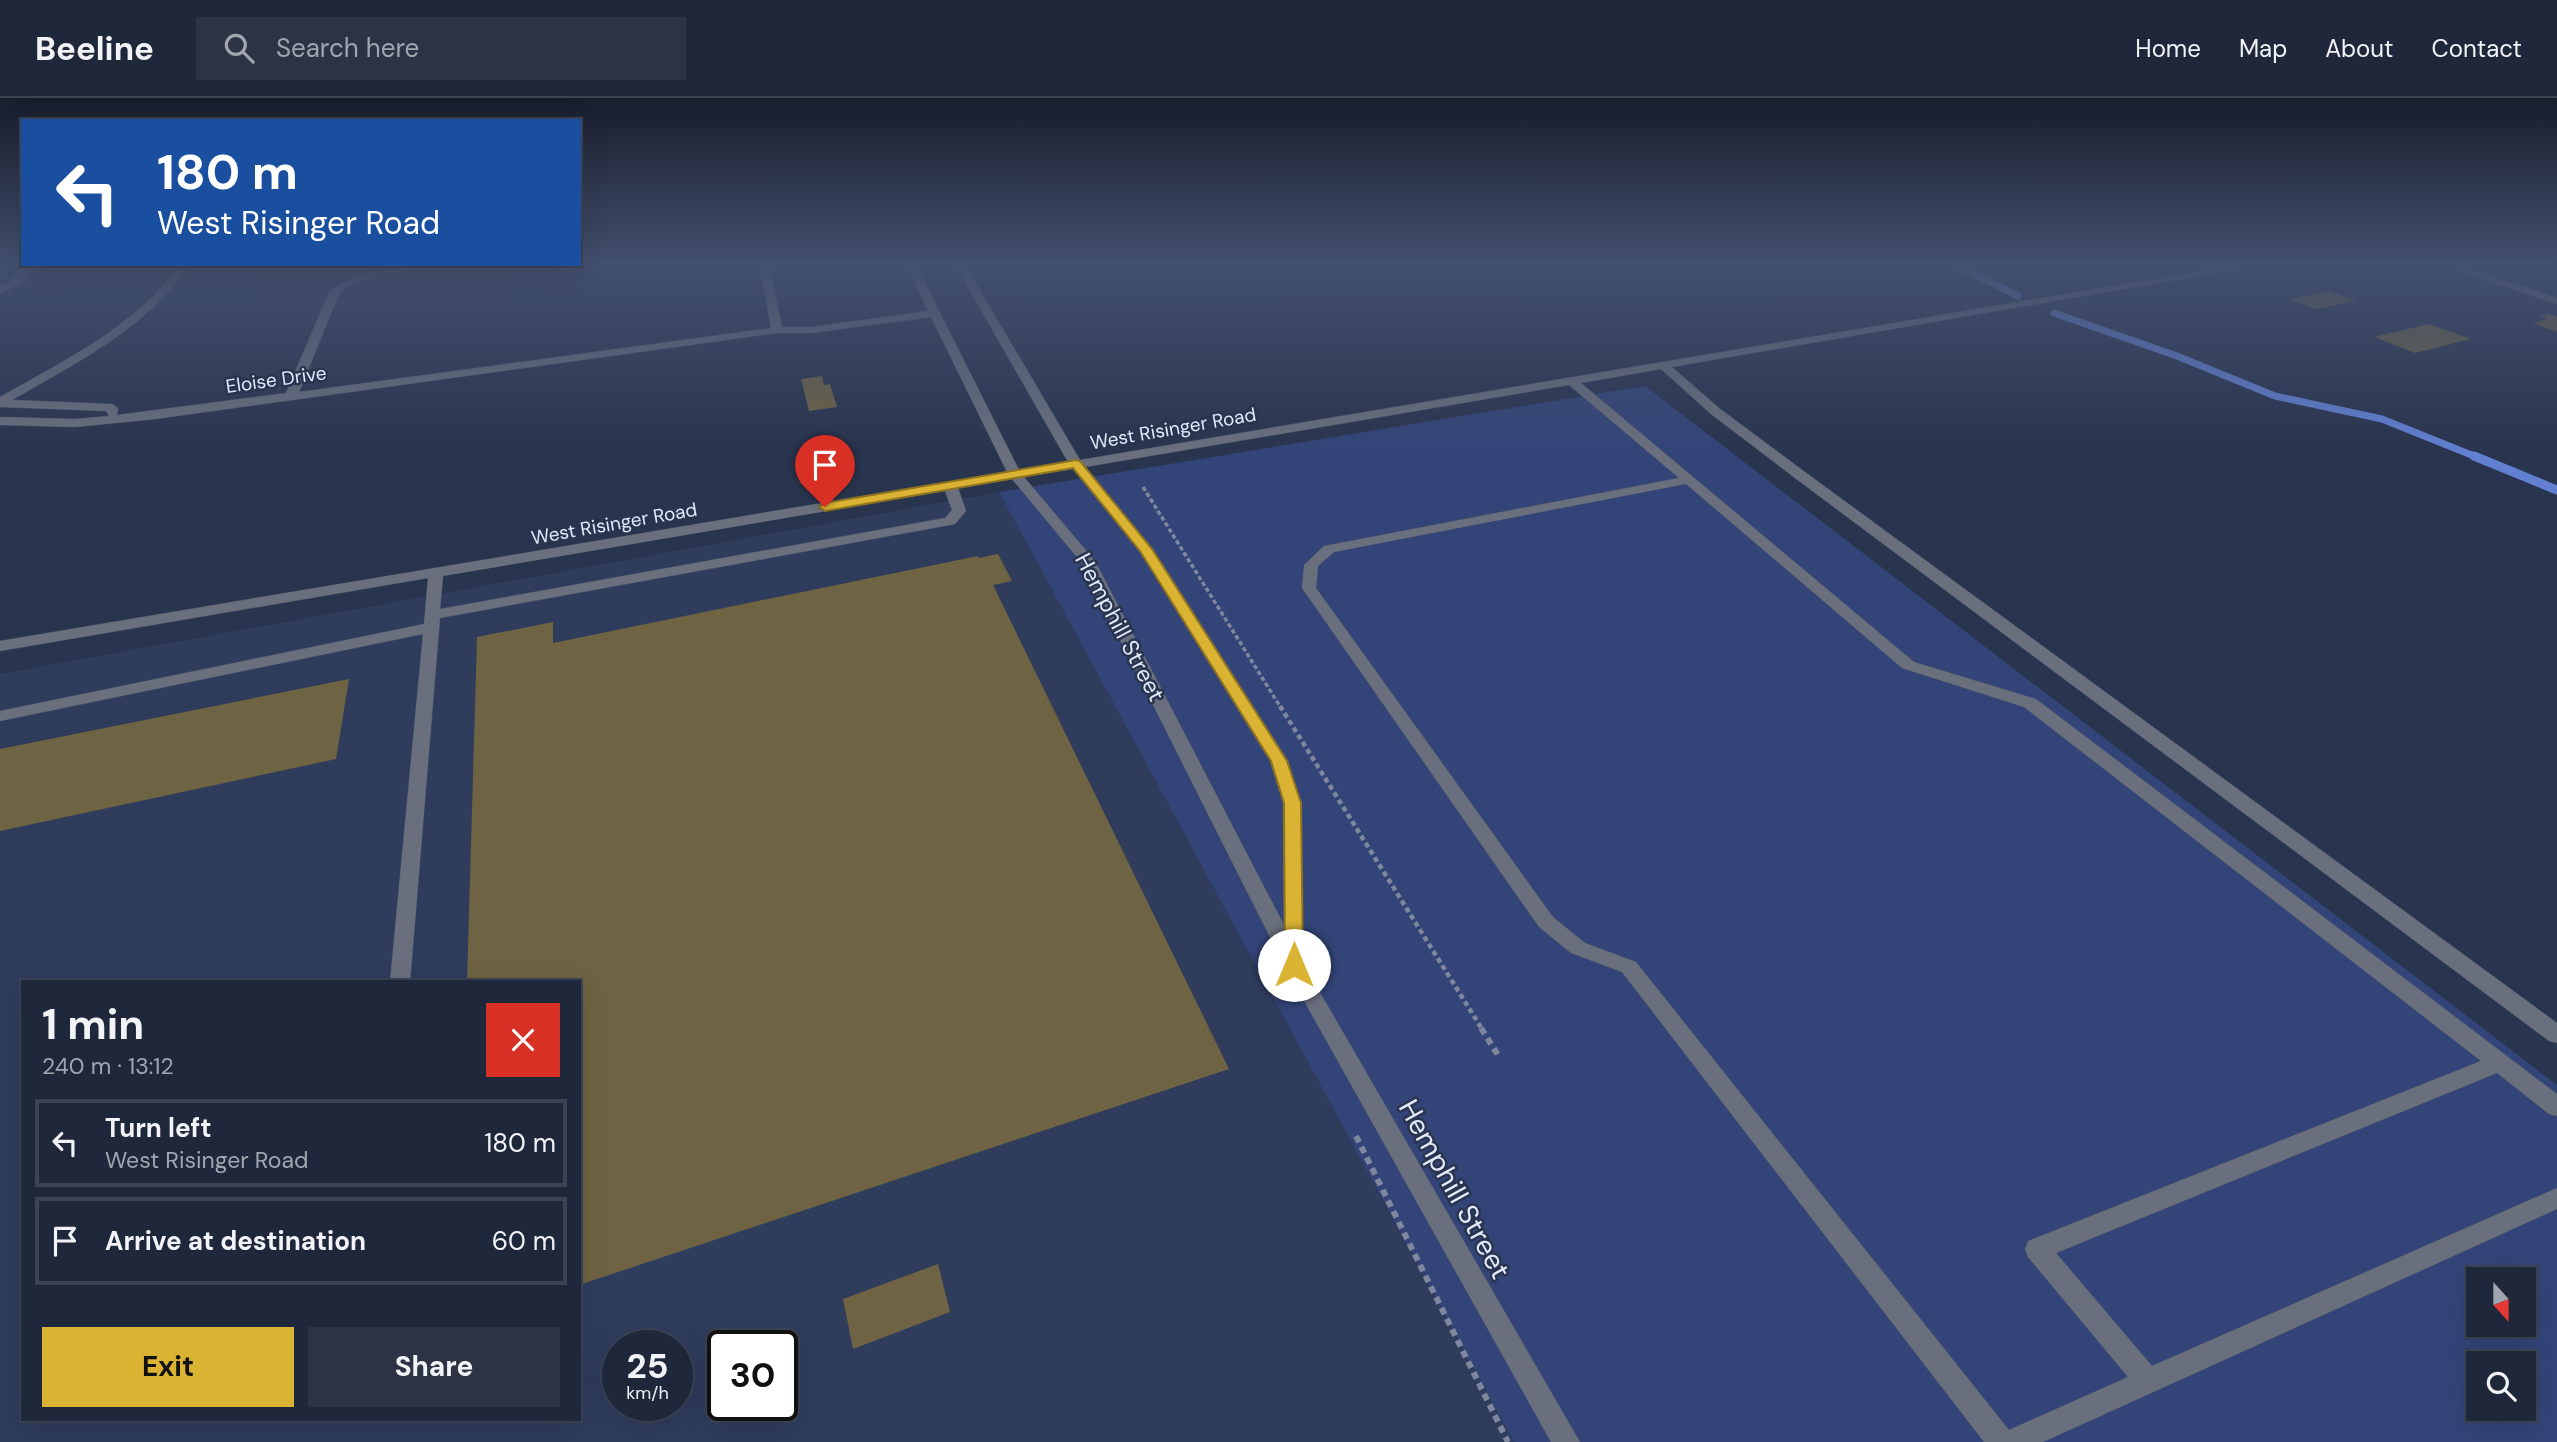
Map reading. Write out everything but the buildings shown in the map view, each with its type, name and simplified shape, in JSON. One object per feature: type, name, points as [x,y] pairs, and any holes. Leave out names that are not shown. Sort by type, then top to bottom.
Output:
[{"type":"street","points":[[0,402],[124,326]]},
{"type":"street","points":[[291,397],[320,326]]},
{"type":"street","points":[[775,326],[776,330]]},
{"type":"street","name":"Eloise Drive","points":[[0,421],[75,423],[112,417],[155,415],[776,330],[811,330],[835,326]]},
{"type":"street","name":"Hemphill Street","points":[[941,326],[1015,475],[1088,561],[1294,965],[1566,1442]]},
{"type":"street","name":"Hemphill Street","points":[[996,326],[1076,464],[1146,549],[1279,761],[1292,803],[1294,965]]},
{"type":"street","name":"West Risinger Road","points":[[0,646],[1897,326]]},
{"type":"street","points":[[1663,365],[1716,411],[1800,475],[2557,1035]]},
{"type":"street","points":[[1572,381],[1908,665],[2030,703],[2557,1107]]},
{"type":"street","name":"Eloise Drive","points":[[0,402],[112,408],[112,417]]},
{"type":"street","points":[[1689,480],[1329,550],[1311,565],[1309,588],[1546,922],[1578,948],[1629,967],[2001,1442]]},
{"type":"street","points":[[0,716],[430,621],[950,521],[959,511],[950,486]]},
{"type":"street","points":[[400,980],[436,572]]},
{"type":"street","points":[[2148,1381],[2037,1249],[2500,1063]]},
{"type":"street","points":[[2012,1442],[2557,1198]]},
{"type":"path","points":[[1143,487],[1498,1055]]},
{"type":"shaded area","points":[[1645,386],[2557,1085],[2557,1442],[1514,1442],[999,492]]},
{"type":"shaded area","points":[[999,492],[1514,1442],[0,1442],[0,674]]},
{"type":"waterway","points":[[2090,326],[2177,356],[2275,396],[2382,419],[2479,458]]},
{"type":"waterway","points":[[2474,456],[2557,490]]},
{"type":"route","points":[[825,507],[1076,464],[1146,549],[1279,761],[1292,803],[1294,965]]}]
